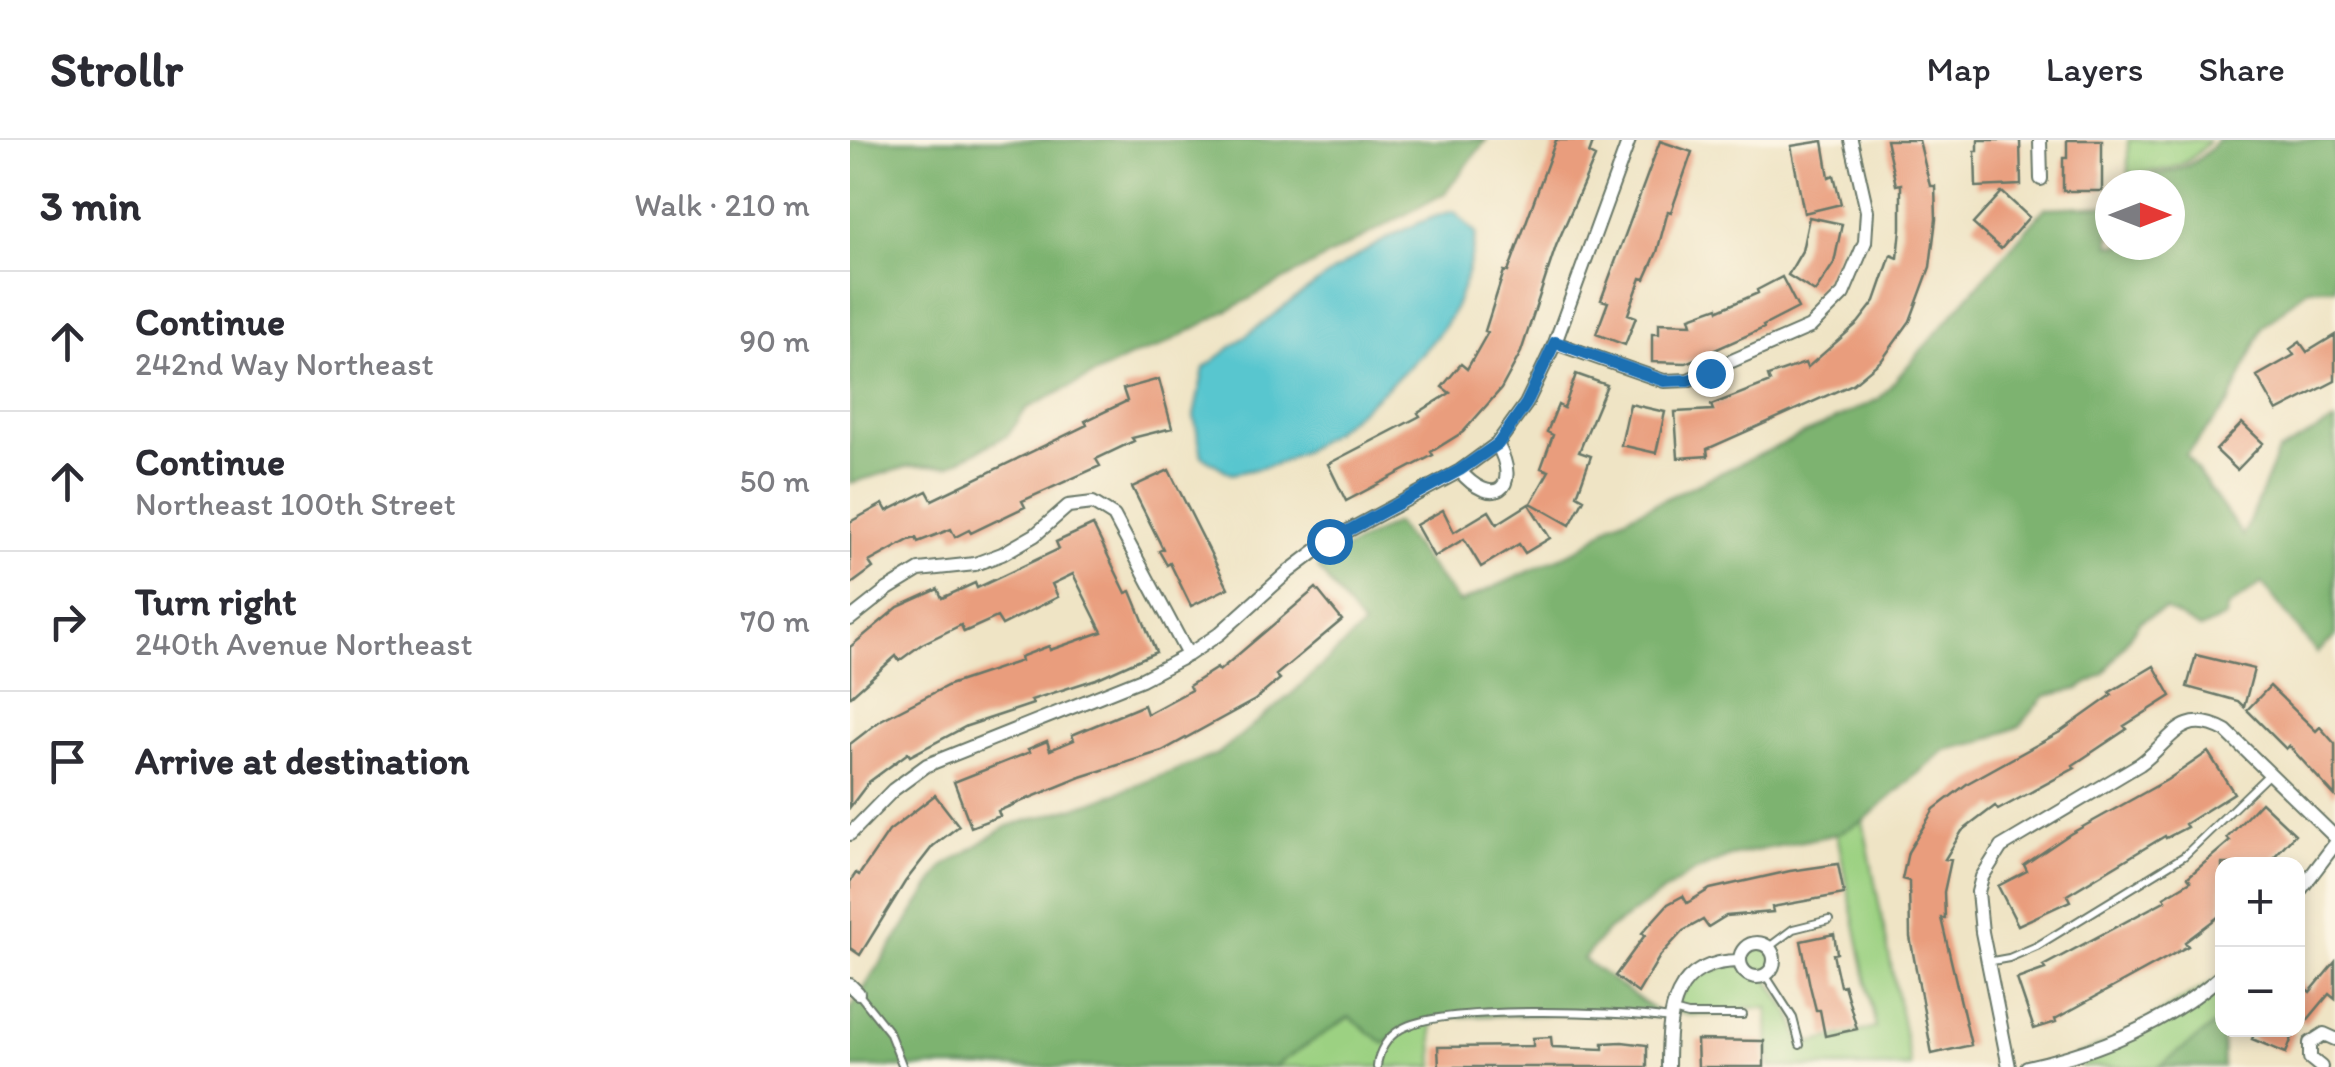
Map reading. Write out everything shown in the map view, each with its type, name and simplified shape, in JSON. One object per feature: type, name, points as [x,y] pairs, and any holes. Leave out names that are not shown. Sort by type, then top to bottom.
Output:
[{"type":"street","points":[[850,834],[893,790],[927,765],[1142,679],[1188,655],[1219,634],[1329,541],[1460,470],[1498,444],[1526,404],[1555,342],[1629,140]]},
{"type":"street","points":[[1555,342],[1664,381],[1688,380],[1810,328],[1843,294],[1866,242],[1867,211],[1851,140]]},
{"type":"street","points":[[2040,140],[2041,179]]},
{"type":"street","points":[[1460,470],[1480,490],[1494,491],[1504,485],[1508,464],[1498,444]]},
{"type":"street","points":[[850,619],[888,588],[919,570],[976,564],[1027,541],[1068,506],[1093,504],[1114,516],[1188,655]]},
{"type":"street","points":[[2008,1067],[1978,892],[1989,862],[2016,837],[2156,752],[2175,730],[2204,722],[2226,731],[2335,840],[2305,883]]},
{"type":"street","points":[[1758,943],[1768,947],[1774,962],[1766,976],[1750,976],[1742,970],[1740,961],[1748,946],[1758,943]]},
{"type":"street","points":[[1668,1067],[1671,1015],[1682,988],[1702,967],[1740,961]]},
{"type":"street","points":[[2026,1067],[2073,1057],[2112,1041],[2169,1013],[2215,981]]},
{"type":"street","points":[[2335,1039],[2324,1034],[2310,1042],[2310,1058],[2324,1067],[2335,1063]]},
{"type":"lane","points":[[1987,962],[2037,946],[2184,856],[2269,774]]},
{"type":"lane","points":[[1768,947],[1793,929],[1829,920]]},
{"type":"lane","points":[[1766,976],[1793,1018],[1800,1046]]},
{"type":"lane","points":[[854,989],[889,1032],[904,1067]]},
{"type":"lane","points":[[1377,1067],[1384,1044],[1400,1030],[1443,1017],[1574,1012],[1743,1014]]},
{"type":"green space","points":[[850,140],[1486,140],[1445,193],[1158,348],[1134,355],[1026,409],[1008,435],[948,466],[910,466],[850,483]]},
{"type":"green space","points":[[2128,140],[2209,140],[2183,163],[2163,170],[2128,170]]},
{"type":"green space","points":[[2217,140],[2335,140],[2335,288],[2308,288],[2263,327],[2229,403],[2186,455],[2243,536],[2278,452],[2335,421],[2335,637],[2317,653],[2262,583],[2227,608],[2225,617],[2200,629],[2165,609],[2140,621],[2104,674],[2078,689],[2045,696],[2020,726],[1981,742],[1945,750],[1863,821],[1837,834],[1730,856],[1691,873],[1608,930],[1583,959],[1657,1012],[1655,1017],[1609,1013],[1443,1017],[1409,1025],[1385,1044],[1349,1017],[1273,1067],[850,1067],[850,1010],[943,867],[1008,826],[1091,803],[1218,754],[1295,691],[1363,627],[1318,568],[1336,554],[1395,523],[1459,603],[1579,549],[1613,523],[1879,399],[2045,208],[2095,206],[2095,260],[2185,260],[2185,170],[2174,170],[2188,166]]},
{"type":"green space","points":[[1863,821],[1911,1067],[1769,1067],[1768,1008],[1744,1008],[1743,1015],[1688,1015],[1672,1010],[1689,978],[1740,961],[1744,949],[1758,943],[1772,952],[1773,966],[1766,976],[1793,1018],[1801,1045],[1876,1028],[1837,834]]},
{"type":"green space","points":[[2215,981],[2215,1024],[2159,1067],[2082,1067],[2073,1057],[2112,1041]]},
{"type":"green space","points":[[1349,1017],[1392,1036],[1432,1019],[1434,1067],[1273,1067]]},
{"type":"green space","points":[[2215,1024],[2215,1037],[2222,1037],[2223,1067],[2159,1067]]},
{"type":"water","points":[[1454,211],[1476,234],[1463,286],[1439,333],[1400,375],[1351,418],[1284,461],[1231,474],[1202,456],[1194,416],[1204,368],[1358,256],[1391,236]]},
{"type":"building","points":[[1556,140],[1594,140],[1589,154],[1595,157],[1556,246],[1521,352],[1501,389],[1463,432],[1431,452],[1433,455],[1346,501],[1328,464],[1420,416],[1418,413],[1450,393],[1442,387],[1461,364],[1467,369],[1488,332],[1485,331],[1504,271],[1508,272]]},
{"type":"building","points":[[1886,140],[1919,140],[1930,186],[1935,186],[1936,219],[1930,267],[1910,321],[1882,360],[1853,384],[1707,449],[1708,456],[1678,458],[1675,412],[1713,410],[1711,405],[1770,382],[1768,376],[1805,363],[1807,368],[1858,323],[1875,301],[1891,255],[1898,258],[1901,229],[1901,184],[1896,185]]},
{"type":"building","points":[[1978,140],[2020,140],[2021,185],[1976,187]]},
{"type":"building","points":[[2067,140],[2102,140],[2102,170],[2095,170],[2095,191],[2063,191],[2063,158],[2067,158]]},
{"type":"building","points":[[1660,141],[1692,152],[1671,212],[1668,211],[1657,252],[1645,279],[1641,278],[1628,314],[1636,317],[1625,345],[1596,334],[1608,302],[1601,300]]},
{"type":"building","points":[[1823,141],[1829,177],[1834,175],[1841,204],[1804,213],[1791,146]]},
{"type":"building","points":[[2002,192],[2029,217],[2001,249],[1973,224]]},
{"type":"building","points":[[1809,217],[1842,224],[1834,263],[1815,292],[1788,275],[1802,251]]},
{"type":"building","points":[[1782,277],[1798,308],[1686,363],[1652,362],[1652,334],[1659,334],[1659,323],[1692,324],[1690,317],[1718,307],[1719,310],[1758,293],[1757,290]]},
{"type":"building","points":[[2335,335],[2335,381],[2277,411],[2257,376],[2294,355],[2290,349],[2300,342],[2307,352]]},
{"type":"building","points":[[1576,374],[1607,385],[1579,452],[1591,456],[1577,495],[1584,499],[1570,525],[1531,503],[1549,471],[1541,468],[1553,435],[1547,432],[1558,405],[1564,408]]},
{"type":"building","points":[[1159,379],[1172,428],[1132,438],[1134,441],[1096,459],[1100,466],[1022,501],[1025,507],[971,533],[969,530],[955,537],[951,529],[918,542],[916,538],[909,540],[869,562],[873,568],[850,585],[850,522],[883,504],[887,511],[927,491],[932,500],[1087,425],[1085,421],[1127,401],[1123,389]]},
{"type":"building","points":[[1630,404],[1665,412],[1656,453],[1621,445]]},
{"type":"building","points":[[2242,423],[2263,443],[2237,470],[2216,450]]},
{"type":"building","points":[[1169,470],[1228,588],[1191,606],[1170,563],[1167,565],[1159,551],[1163,549],[1132,487]]},
{"type":"building","points":[[1529,504],[1550,538],[1525,553],[1519,544],[1481,567],[1464,539],[1434,557],[1416,525],[1443,510],[1454,532],[1489,511],[1497,524]]},
{"type":"building","points":[[1093,525],[1126,593],[1131,591],[1156,652],[1096,679],[1031,700],[1033,704],[967,726],[910,756],[908,753],[869,782],[850,807],[850,744],[881,720],[949,685],[1021,661],[1020,657],[1049,646],[1050,650],[1102,632],[1073,574],[1052,584],[1058,597],[1002,625],[997,617],[964,632],[961,625],[922,644],[899,661],[896,656],[850,697],[850,647],[898,607],[938,589],[942,598],[975,583],[977,588],[1059,549],[1056,542]]},
{"type":"building","points":[[1316,588],[1342,620],[1276,675],[1280,679],[1255,700],[1162,751],[1081,777],[998,811],[1000,816],[971,827],[954,782],[1030,752],[1028,749],[1047,741],[1050,750],[1074,740],[1072,735],[1144,705],[1147,714],[1191,690],[1189,686],[1217,668],[1219,671]]},
{"type":"building","points":[[2196,655],[2254,669],[2244,707],[2238,701],[2187,687]]},
{"type":"building","points":[[2154,666],[2171,696],[2124,726],[2127,729],[2073,765],[2075,768],[1998,810],[1995,806],[1962,831],[1945,859],[1951,860],[1944,892],[1945,918],[1941,918],[1971,1045],[1932,1054],[1910,937],[1909,881],[1902,879],[1908,852],[1934,809],[1968,783],[2060,732],[2112,695],[2110,692]]},
{"type":"building","points":[[2270,686],[2335,744],[2335,796],[2289,746],[2286,749],[2247,710]]},
{"type":"building","points":[[2208,752],[2234,793],[2185,824],[2187,827],[2165,836],[2067,895],[2070,901],[2018,925],[1998,886],[2027,871],[2024,865],[2070,834],[2167,780]]},
{"type":"building","points":[[935,795],[959,826],[933,846],[905,882],[860,955],[850,948],[850,882],[889,831]]},
{"type":"building","points":[[2261,802],[2295,834],[2274,857],[2215,857],[2215,919],[2185,942],[2188,946],[2055,1019],[2056,1022],[2034,1029],[2017,979],[2045,969],[2043,966],[2166,900],[2164,897],[2191,881],[2188,877],[2230,841],[2227,838]]},
{"type":"building","points":[[1838,864],[1844,894],[1772,907],[1773,912],[1726,916],[1708,927],[1703,920],[1683,931],[1660,956],[1638,993],[1615,976],[1645,935],[1642,933],[1668,904],[1683,896],[1687,903],[1710,889]]},
{"type":"building","points":[[1834,934],[1837,953],[1833,954],[1840,986],[1844,985],[1857,1029],[1825,1036],[1801,941]]},
{"type":"building","points":[[2335,962],[2335,999],[2329,994],[2305,1023],[2305,987],[2310,992]]},
{"type":"building","points":[[1551,1037],[1552,1047],[1603,1049],[1603,1043],[1622,1042],[1647,1045],[1647,1067],[1439,1067],[1438,1047],[1533,1046],[1533,1038]]},
{"type":"building","points":[[2253,1037],[2292,1037],[2286,1053]]},
{"type":"building","points":[[1697,1040],[1764,1041],[1764,1067],[1698,1067]]},
{"type":"route","points":[[1329,541],[1460,470],[1498,444],[1526,404],[1555,342],[1664,381],[1688,380],[1710,373]]}]
